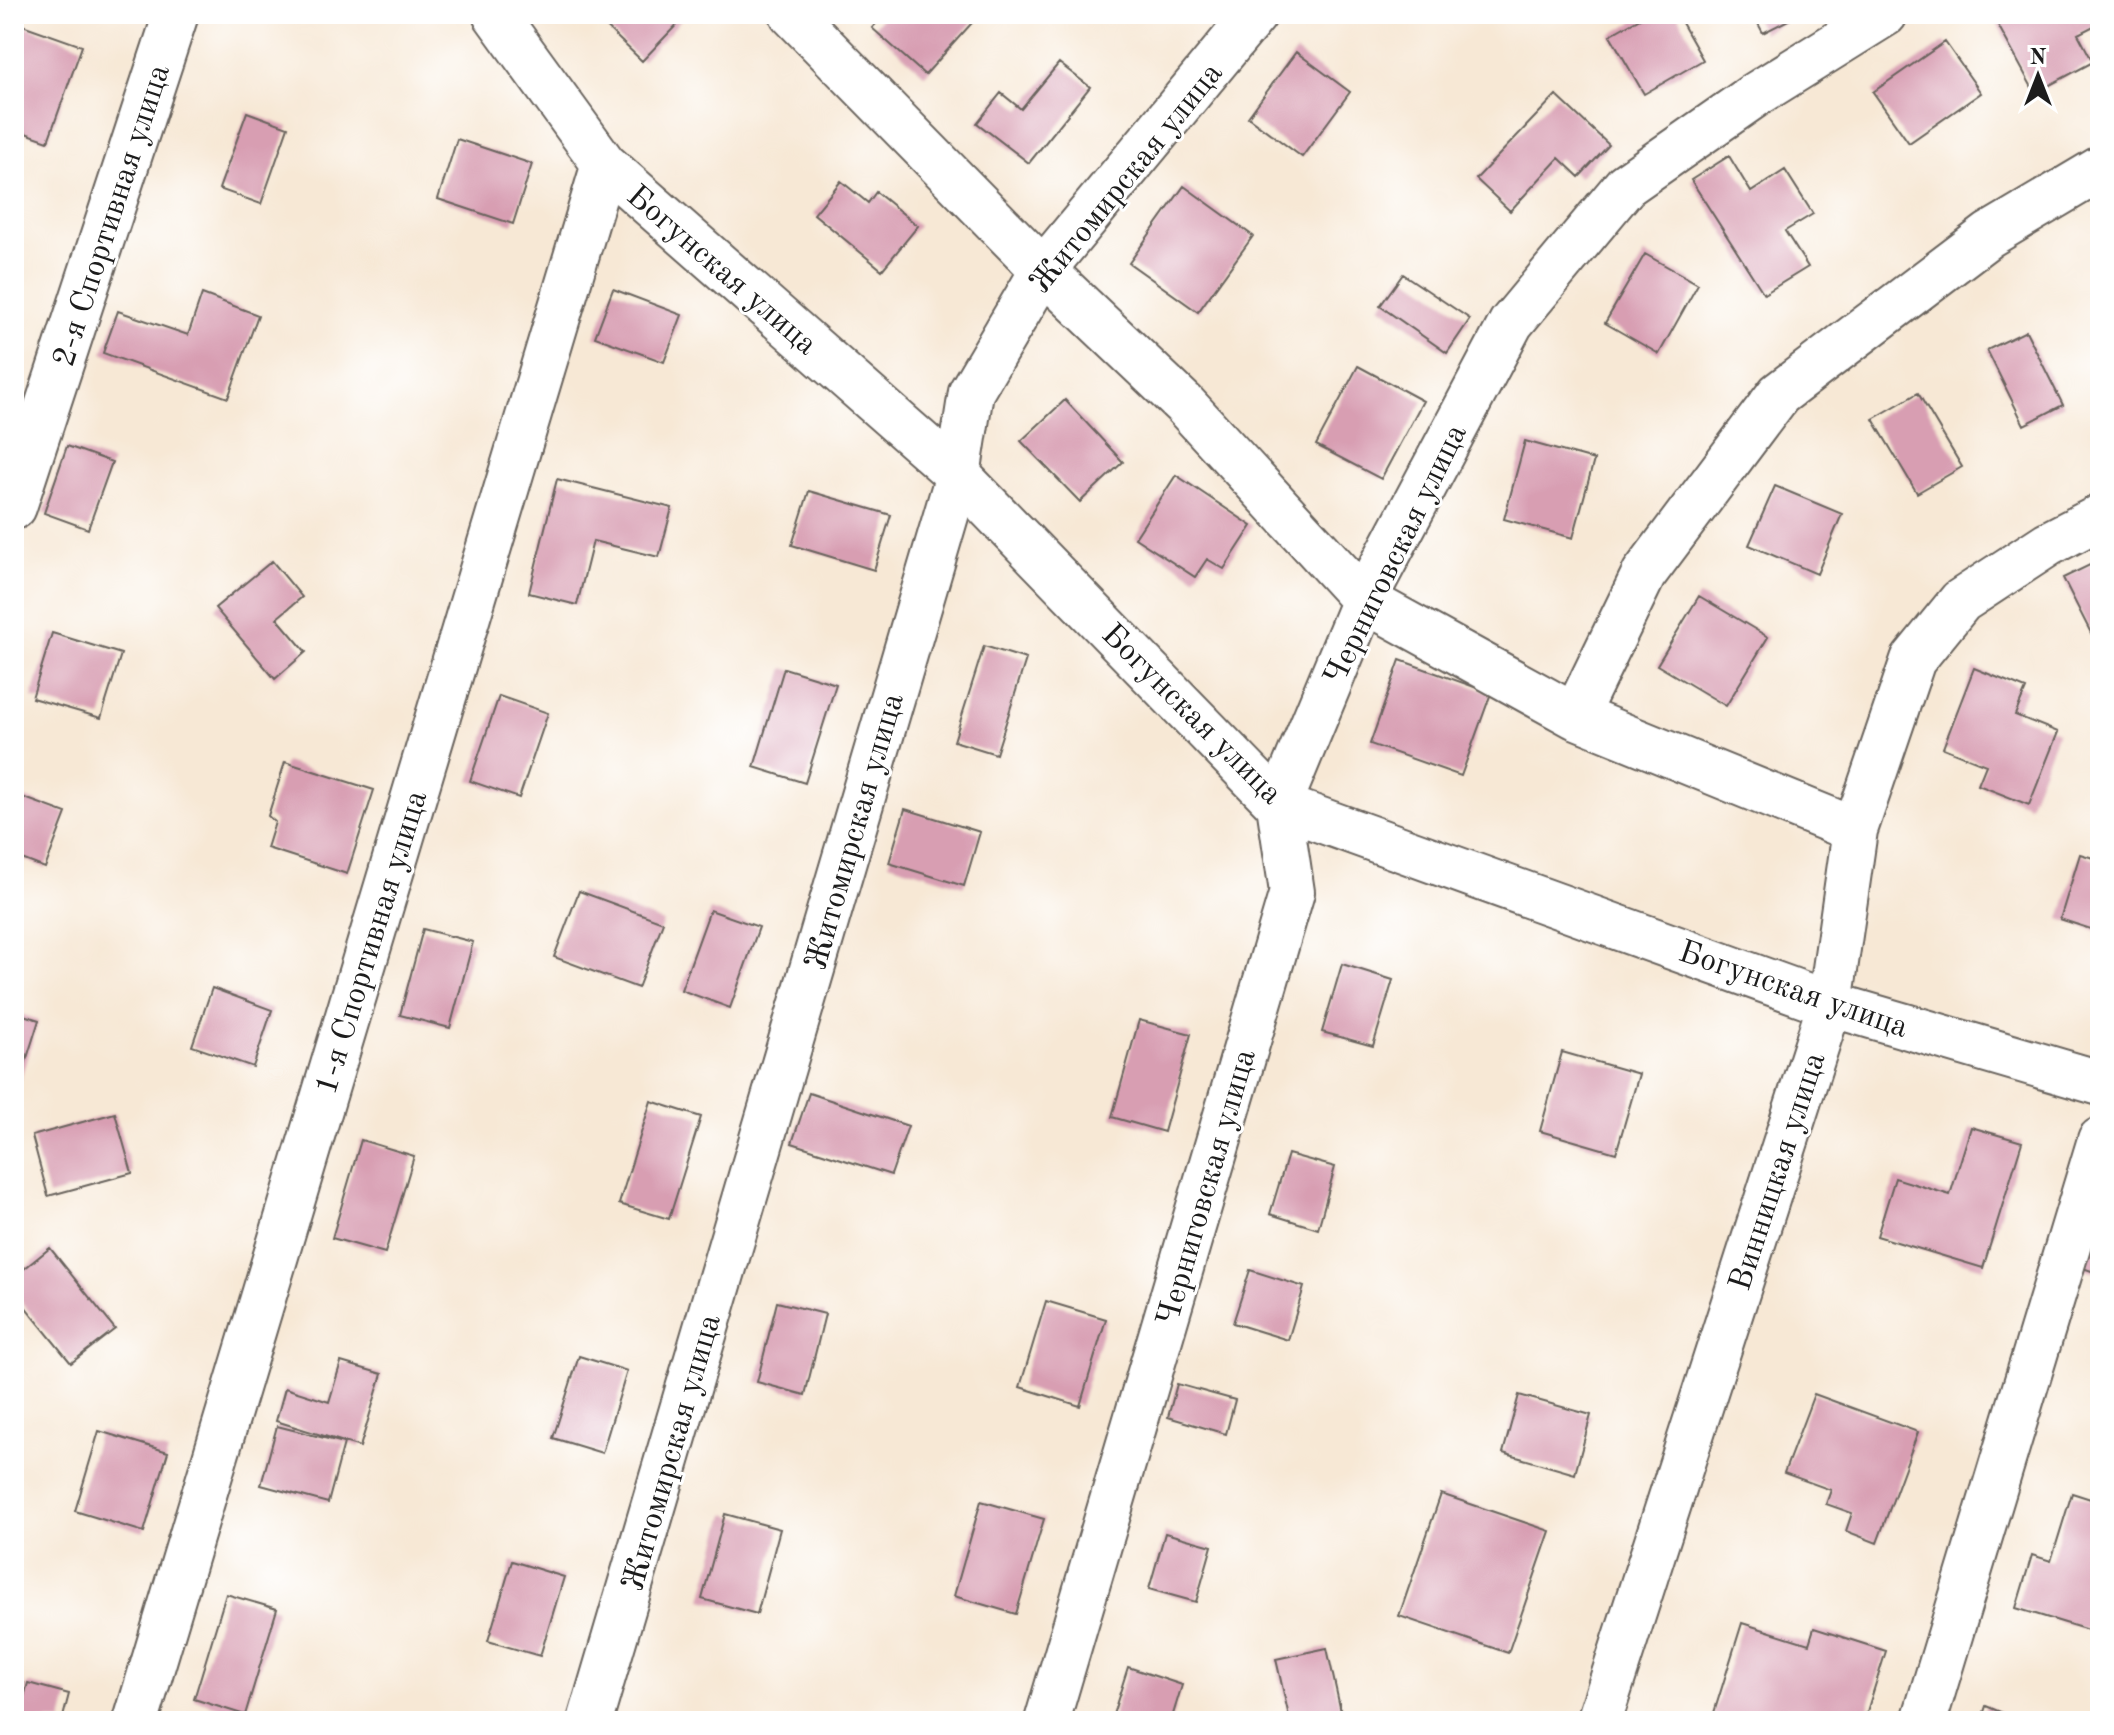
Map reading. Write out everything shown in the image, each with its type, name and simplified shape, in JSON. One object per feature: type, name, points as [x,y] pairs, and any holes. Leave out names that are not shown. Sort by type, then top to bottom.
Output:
[{"type":"street","name":"2-я Спортивная улица","points":[[14,507],[176,14]]},
{"type":"street","name":"Богунская улица","points":[[495,14],[604,164],[958,475],[1279,805],[1830,1004],[2100,1083]]},
{"type":"street","name":"Житомирская улица","points":[[590,1721],[958,475],[971,392],[1043,270],[1255,14]]},
{"type":"street","name":"Черниговская улица","points":[[1047,1721],[1292,892],[1279,805],[1364,600],[1511,323],[1626,185],[1755,95],[1885,14]]},
{"type":"street","points":[[812,20],[1043,270],[1184,404],[1364,600],[1575,716],[1855,830]]},
{"type":"street","name":"1-я Спортивная улица","points":[[136,1721],[604,164]]},
{"type":"street","points":[[1575,716],[1644,574],[1779,394],[1989,235],[2100,169]]},
{"type":"street","name":"Винницкая улица","points":[[1599,1721],[1830,1004],[1855,830],[1913,660],[1961,601],[2048,544],[2100,517]]},
{"type":"street","points":[[1924,1721],[2100,1140]]},
{"type":"building","points":[[593,14],[687,14],[642,61]]},
{"type":"building","points":[[885,14],[980,14],[925,75],[872,28]]},
{"type":"building","points":[[1647,14],[1677,14],[1703,60],[1644,94],[1610,35]]},
{"type":"building","points":[[1753,14],[1800,14],[1763,33]]},
{"type":"building","points":[[1992,14],[2100,14],[2100,23],[2078,34],[2093,62],[2035,93]]},
{"type":"building","points":[[14,22],[82,46],[48,141],[14,129]]},
{"type":"building","points":[[1945,42],[1981,93],[1909,143],[1873,92]]},
{"type":"building","points":[[1296,52],[1350,92],[1302,157],[1248,117]]},
{"type":"building","points":[[1059,63],[1090,87],[1029,163],[977,123],[1001,93],[1021,109]]},
{"type":"building","points":[[1556,95],[1609,145],[1579,177],[1559,158],[1510,211],[1476,179]]},
{"type":"building","points":[[247,112],[288,127],[261,204],[219,189]]},
{"type":"building","points":[[457,139],[532,164],[513,224],[438,199]]},
{"type":"building","points":[[1729,156],[1751,192],[1785,170],[1813,214],[1785,231],[1808,267],[1764,294],[1691,180]]},
{"type":"building","points":[[841,181],[868,203],[876,192],[918,226],[882,270],[814,214]]},
{"type":"building","points":[[1184,186],[1253,236],[1198,312],[1129,263]]},
{"type":"building","points":[[1645,254],[1698,284],[1659,354],[1605,323]]},
{"type":"building","points":[[1403,274],[1470,319],[1447,353],[1380,306]]},
{"type":"building","points":[[613,289],[682,315],[664,362],[595,337]]},
{"type":"building","points":[[202,294],[258,315],[228,398],[103,353],[118,311],[188,335]]},
{"type":"building","points":[[2026,331],[2063,405],[2024,425],[1987,350]]},
{"type":"building","points":[[1358,366],[1423,401],[1381,479],[1316,445]]},
{"type":"building","points":[[1918,393],[1962,467],[1917,493],[1873,419]]},
{"type":"building","points":[[1065,400],[1123,462],[1080,502],[1021,441]]},
{"type":"building","points":[[1525,441],[1594,460],[1573,538],[1504,519]]},
{"type":"building","points":[[67,446],[112,462],[88,529],[44,513]]},
{"type":"building","points":[[1176,475],[1252,526],[1224,569],[1207,559],[1195,577],[1135,538]]},
{"type":"building","points":[[557,479],[672,508],[659,557],[593,541],[577,605],[529,593]]},
{"type":"building","points":[[1775,486],[1842,514],[1817,574],[1749,545]]},
{"type":"building","points":[[809,491],[891,515],[874,570],[792,545]]},
{"type":"building","points":[[2100,560],[2100,641],[2096,643],[2063,578]]},
{"type":"building","points":[[272,561],[302,597],[277,618],[306,652],[275,679],[215,608]]},
{"type":"building","points":[[1699,596],[1768,637],[1726,706],[1657,665]]},
{"type":"building","points":[[52,633],[121,654],[101,718],[32,698]]},
{"type":"building","points":[[984,646],[1026,659],[996,754],[954,741]]},
{"type":"building","points":[[1400,660],[1491,693],[1461,776],[1370,744]]},
{"type":"building","points":[[784,668],[836,684],[805,783],[754,767]]},
{"type":"building","points":[[1974,668],[2026,689],[2015,715],[2058,732],[2029,805],[1978,785],[1986,765],[1943,748]]},
{"type":"building","points":[[499,696],[548,713],[519,798],[470,781]]},
{"type":"building","points":[[285,762],[374,790],[347,874],[267,848],[275,822],[268,816]]},
{"type":"building","points":[[14,794],[66,813],[45,868],[14,856]]},
{"type":"building","points":[[905,809],[980,832],[964,886],[889,863]]},
{"type":"building","points":[[2080,854],[2100,860],[2100,932],[2060,919]]},
{"type":"building","points":[[579,891],[663,922],[638,988],[554,957]]},
{"type":"building","points":[[710,910],[759,927],[730,1008],[681,990]]},
{"type":"building","points":[[423,929],[473,942],[450,1028],[400,1015]]},
{"type":"building","points":[[1342,964],[1393,980],[1373,1046],[1322,1032]]},
{"type":"building","points":[[212,988],[272,1010],[253,1067],[192,1046]]},
{"type":"building","points":[[14,1012],[39,1020],[15,1096],[14,1096]]},
{"type":"building","points":[[1139,1020],[1191,1034],[1164,1132],[1112,1117]]},
{"type":"building","points":[[1562,1052],[1639,1074],[1616,1153],[1540,1131]]},
{"type":"building","points":[[809,1093],[908,1126],[891,1175],[792,1143]]},
{"type":"building","points":[[651,1101],[701,1117],[669,1219],[619,1204]]},
{"type":"building","points":[[115,1113],[132,1173],[48,1196],[32,1136]]},
{"type":"building","points":[[1971,1127],[2022,1142],[1983,1268],[1877,1236],[1895,1178],[1950,1195]]},
{"type":"building","points":[[361,1140],[414,1156],[385,1253],[332,1238]]},
{"type":"building","points":[[1288,1154],[1335,1167],[1318,1229],[1270,1214]]},
{"type":"building","points":[[2100,1208],[2100,1274],[2080,1267]]},
{"type":"building","points":[[50,1248],[115,1329],[71,1363],[14,1293],[14,1277]]},
{"type":"building","points":[[1250,1270],[1304,1287],[1288,1340],[1233,1323]]},
{"type":"building","points":[[1046,1301],[1106,1319],[1080,1406],[1020,1387]]},
{"type":"building","points":[[777,1302],[825,1314],[805,1395],[757,1382]]},
{"type":"building","points":[[579,1356],[627,1371],[602,1453],[553,1438]]},
{"type":"building","points":[[341,1362],[382,1374],[360,1447],[276,1421],[285,1388],[329,1402]]},
{"type":"building","points":[[1177,1384],[1235,1400],[1226,1434],[1168,1417]]},
{"type":"building","points":[[1814,1394],[1918,1432],[1877,1543],[1846,1531],[1852,1513],[1826,1504],[1831,1490],[1784,1473]]},
{"type":"building","points":[[1519,1395],[1591,1415],[1575,1474],[1503,1453]]},
{"type":"building","points":[[277,1426],[344,1443],[328,1503],[261,1485]]},
{"type":"building","points":[[99,1431],[168,1452],[144,1532],[75,1511]]},
{"type":"building","points":[[2072,1493],[2100,1502],[2100,1592],[2088,1630],[2016,1608],[2032,1555],[2051,1561]]},
{"type":"building","points":[[1441,1494],[1550,1531],[1508,1653],[1399,1616]]},
{"type":"building","points":[[981,1501],[1044,1519],[1016,1614],[954,1596]]},
{"type":"building","points":[[725,1514],[780,1529],[757,1614],[702,1599]]},
{"type":"building","points":[[1165,1533],[1212,1546],[1196,1602],[1149,1589]]},
{"type":"building","points":[[512,1561],[564,1577],[540,1656],[488,1641]]},
{"type":"building","points":[[226,1594],[277,1609],[245,1715],[194,1699]]},
{"type":"building","points":[[1742,1623],[1809,1644],[1814,1628],[1886,1651],[1864,1721],[1730,1721],[1713,1716]]},
{"type":"building","points":[[1327,1648],[1343,1721],[1290,1721],[1276,1659]]},
{"type":"building","points":[[1128,1667],[1182,1685],[1171,1721],[1111,1721]]},
{"type":"building","points":[[14,1680],[24,1683],[15,1714],[14,1714]]},
{"type":"building","points":[[28,1683],[69,1694],[62,1721],[17,1721]]},
{"type":"building","points":[[1986,1706],[2022,1721],[1981,1721]]}]
